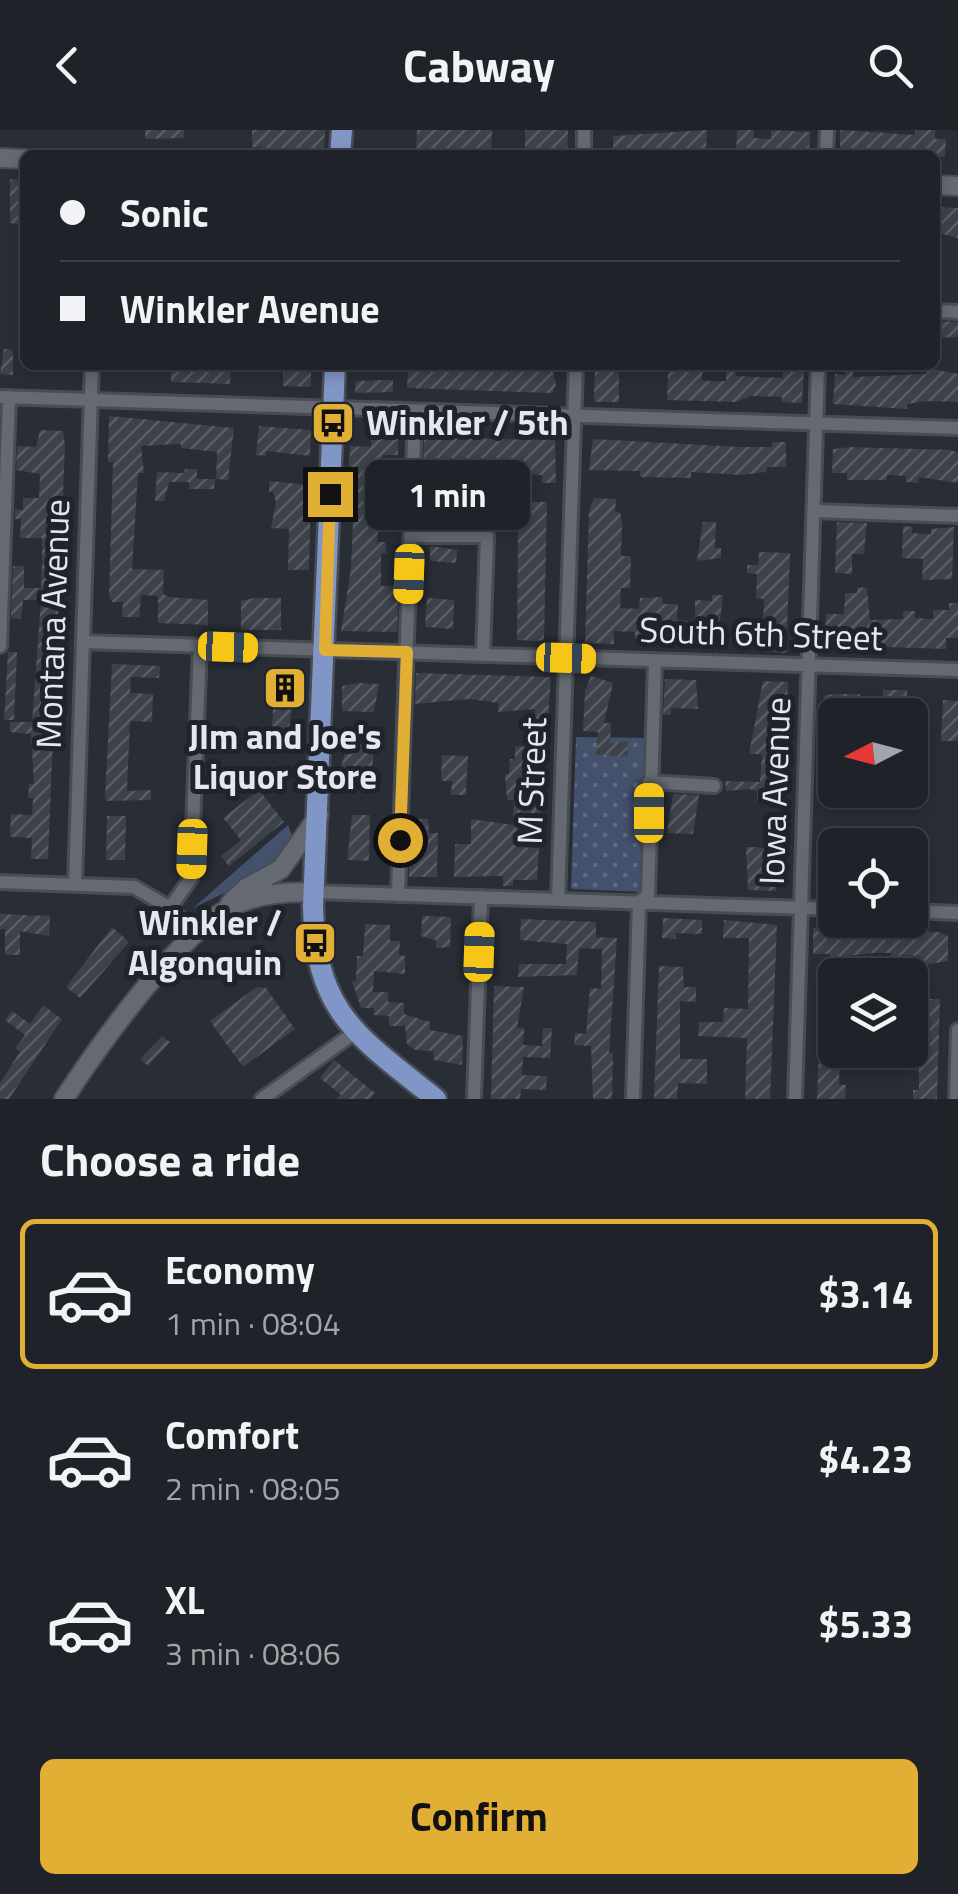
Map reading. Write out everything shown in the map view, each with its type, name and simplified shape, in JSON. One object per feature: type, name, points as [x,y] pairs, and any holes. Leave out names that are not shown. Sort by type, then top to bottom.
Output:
[{"type":"main road","points":[[334,370],[315,892],[319,966],[334,1004],[354,1033],[434,1099]]},
{"type":"main road","points":[[64,1099],[117,1022],[196,935],[246,888],[282,869],[318,815]]},
{"type":"main road","points":[[218,914],[263,895],[315,892]]},
{"type":"street","name":"Montana Avenue","points":[[75,884],[92,370]]},
{"type":"street","name":"M Street","points":[[558,900],[576,370]]},
{"type":"street","name":"Iowa Avenue","points":[[794,1099],[818,370]]},
{"type":"street","points":[[0,646],[5,397],[958,428]]},
{"type":"street","points":[[398,895],[414,411]]},
{"type":"street","points":[[814,511],[958,516]]},
{"type":"street","points":[[410,536],[487,536],[483,655]]},
{"type":"street","name":"South 6th Street","points":[[83,642],[958,670]]},
{"type":"street","points":[[170,908],[191,878],[200,646]]},
{"type":"street","points":[[633,1099],[640,902],[648,895],[655,660]]},
{"type":"street","points":[[649,782],[714,786]]},
{"type":"street","points":[[0,882],[134,887],[170,908],[196,935]]},
{"type":"street","points":[[315,892],[818,908]]},
{"type":"street","points":[[474,1099],[481,897]]},
{"type":"street","points":[[928,912],[958,913]]},
{"type":"street","points":[[956,1099],[958,1030]]},
{"type":"street","points":[[262,1099],[354,1033]]},
{"type":"shaded area","points":[[576,737],[647,738],[644,892],[571,889]]},
{"type":"shaded area","points":[[288,825],[293,838],[286,852],[262,875],[193,908]]},
{"type":"building","points":[[145,130],[184,130],[184,138],[145,139]]},
{"type":"building","points":[[252,130],[325,130],[324,150],[252,147]]},
{"type":"building","points":[[417,130],[492,130],[491,150],[416,150]]},
{"type":"building","points":[[525,130],[568,130],[567,150],[525,150]]},
{"type":"building","points":[[707,130],[706,150],[613,150],[613,136]]},
{"type":"building","points":[[737,130],[754,130],[754,138],[771,139],[771,130],[810,132],[809,150],[736,150]]},
{"type":"building","points":[[840,130],[915,135],[915,130],[935,130],[935,139],[946,139],[945,157],[940,157],[940,150],[840,150]]},
{"type":"building","points":[[10,179],[20,180],[20,224],[10,223]]},
{"type":"building","points":[[940,207],[958,208],[958,238],[940,233]]},
{"type":"building","points":[[940,321],[958,322],[958,337],[940,338]]},
{"type":"building","points":[[4,349],[13,350],[13,375],[0,374]]},
{"type":"building","points":[[170,370],[231,370],[230,384],[171,382]]},
{"type":"building","points":[[283,370],[311,370],[311,387],[283,386]]},
{"type":"building","points":[[408,370],[553,371],[556,385],[552,393],[407,388]]},
{"type":"building","points":[[595,370],[619,370],[619,402],[594,402]]},
{"type":"building","points":[[668,370],[703,370],[702,380],[726,381],[726,370],[736,370],[736,376],[783,378],[783,370],[804,370],[802,403],[782,402],[782,397],[751,396],[735,402],[667,400]]},
{"type":"building","points":[[845,370],[854,370],[853,377],[927,374],[927,370],[958,374],[958,402],[925,401],[907,404],[907,409],[833,404],[835,374],[845,375]]},
{"type":"building","points":[[393,380],[393,392],[355,393],[356,381]]},
{"type":"building","points":[[109,416],[234,428],[228,480],[216,479],[217,452],[181,448],[181,444],[141,446],[144,473],[138,473],[132,569],[164,570],[163,594],[169,597],[208,600],[208,625],[158,623],[158,596],[141,595],[139,617],[122,617],[123,602],[112,602],[109,597],[113,462],[108,462]]},
{"type":"building","points":[[259,426],[311,430],[310,456],[266,451],[266,456],[256,455]]},
{"type":"building","points":[[371,427],[399,428],[398,455],[383,455],[381,483],[388,483],[387,497],[382,496],[377,542],[386,542],[386,553],[381,553],[381,586],[399,586],[397,632],[341,631],[351,568],[354,496],[347,495],[350,446],[371,447]]},
{"type":"building","points":[[40,430],[63,431],[65,446],[48,859],[31,859],[32,838],[10,837],[11,814],[32,815],[33,798],[28,798],[29,784],[34,784],[31,734],[10,732],[10,722],[32,722],[41,600],[23,600],[21,619],[11,618],[13,566],[24,566],[24,588],[41,588],[42,538],[20,538],[21,519],[15,519],[15,509],[23,510],[23,498],[39,498],[40,474],[16,470],[17,446],[36,447]]},
{"type":"building","points":[[424,437],[555,437],[556,483],[542,483],[542,475],[502,474],[502,466],[485,465],[485,471],[470,474],[431,470],[431,466],[423,466]]},
{"type":"building","points":[[593,439],[740,447],[772,447],[772,442],[786,442],[786,467],[767,467],[766,472],[742,475],[691,472],[691,478],[589,470]]},
{"type":"building","points":[[833,449],[951,450],[958,453],[958,483],[919,477],[918,483],[906,482],[906,476],[887,475],[887,480],[847,480],[847,473],[832,473]]},
{"type":"building","points":[[185,469],[197,469],[197,479],[215,479],[214,489],[189,489],[189,482],[169,482],[164,501],[155,501],[157,472],[184,473]]},
{"type":"building","points":[[269,481],[311,485],[309,570],[288,570],[289,529],[271,528],[276,502],[273,492],[269,492]]},
{"type":"building","points":[[594,498],[616,499],[615,512],[620,512],[622,523],[621,556],[631,556],[630,588],[621,588],[620,608],[639,609],[640,598],[662,597],[663,604],[678,604],[677,620],[695,621],[695,600],[712,601],[712,595],[723,595],[718,638],[635,639],[635,632],[614,631],[614,644],[585,643],[589,511]]},
{"type":"building","points":[[525,502],[547,502],[544,640],[536,641],[517,640],[518,530]]},
{"type":"building","points":[[703,522],[716,522],[715,548],[721,548],[721,558],[697,561]]},
{"type":"building","points":[[837,522],[867,523],[864,554],[852,554],[852,574],[835,573]]},
{"type":"building","points":[[903,526],[912,527],[912,533],[931,534],[931,529],[954,527],[952,579],[922,580],[923,559],[902,558]]},
{"type":"building","points":[[430,546],[457,550],[456,563],[430,561]]},
{"type":"building","points":[[759,552],[790,553],[786,653],[762,651],[764,599],[756,598],[757,574],[747,573],[747,565],[758,565]]},
{"type":"building","points":[[857,587],[867,588],[870,620],[903,619],[903,611],[915,611],[915,618],[933,619],[933,610],[949,610],[949,603],[958,603],[958,638],[946,638],[946,649],[829,645],[825,641],[826,614],[844,614],[845,593],[857,593]]},
{"type":"building","points":[[281,598],[281,630],[241,630],[241,601]]},
{"type":"building","points":[[427,598],[454,600],[453,629],[425,627]]},
{"type":"building","points":[[8,652],[17,652],[14,720],[4,720]]},
{"type":"building","points":[[112,664],[160,666],[159,678],[131,677],[130,693],[153,694],[152,722],[130,721],[127,791],[151,790],[151,800],[107,801],[105,797]]},
{"type":"building","points":[[416,673],[551,677],[547,734],[543,734],[541,813],[536,813],[536,826],[517,827],[516,847],[539,848],[537,880],[513,880],[513,886],[503,886],[503,876],[454,877],[455,844],[471,844],[471,819],[513,825],[514,800],[507,800],[505,774],[509,774],[510,759],[515,759],[515,746],[534,747],[535,709],[498,712],[499,703],[469,699],[415,704]]},
{"type":"building","points":[[275,674],[296,675],[287,746],[253,745],[254,727],[272,728]]},
{"type":"building","points":[[591,676],[613,683],[604,723],[611,723],[610,743],[628,741],[628,757],[596,755],[598,732],[583,731],[585,691]]},
{"type":"building","points":[[665,679],[696,680],[698,709],[671,708],[671,715],[663,715]]},
{"type":"building","points":[[763,681],[788,682],[785,770],[789,770],[789,782],[784,781],[784,802],[757,801],[757,791],[749,789],[726,791],[725,781],[760,782],[762,754],[749,754]]},
{"type":"building","points":[[379,684],[374,712],[342,711],[342,686]]},
{"type":"building","points":[[883,690],[907,690],[907,698],[883,698]]},
{"type":"building","points":[[860,694],[860,698],[824,698]]},
{"type":"building","points":[[943,700],[958,701],[958,741],[941,741]]},
{"type":"building","points":[[347,744],[374,745],[372,773],[340,772]]},
{"type":"building","points":[[442,755],[468,756],[466,795],[451,795],[452,781],[441,781]]},
{"type":"building","points":[[259,790],[284,822],[229,866],[221,856],[241,840],[223,818]]},
{"type":"building","points":[[673,794],[699,795],[693,834],[667,833]]},
{"type":"building","points":[[352,815],[370,815],[369,861],[347,860]]},
{"type":"building","points":[[107,816],[126,816],[125,860],[106,860]]},
{"type":"building","points":[[418,819],[428,819],[429,833],[438,833],[437,877],[409,877],[409,853],[418,853]]},
{"type":"building","points":[[746,847],[778,848],[776,891],[748,890]]},
{"type":"building","points":[[0,914],[50,916],[49,936],[20,931],[20,955],[5,955],[5,929],[0,929]]},
{"type":"building","points":[[422,916],[451,917],[450,947],[436,948],[436,940],[421,936]]},
{"type":"building","points":[[663,918],[702,920],[702,934],[676,933],[676,939],[662,938]]},
{"type":"building","points":[[521,919],[596,922],[596,937],[617,938],[609,1053],[613,1053],[612,1099],[593,1099],[591,1046],[574,1045],[575,1033],[586,1034],[590,988],[601,989],[602,949],[579,948],[577,975],[518,977],[519,964],[566,964],[567,944],[520,940]]},
{"type":"building","points":[[724,920],[777,925],[770,1099],[745,1099],[747,1038],[698,1036],[699,1022],[723,1022],[724,1008],[748,1009],[749,938],[723,938]]},
{"type":"building","points":[[365,924],[390,925],[390,941],[400,941],[399,955],[405,956],[405,974],[374,971],[373,992],[388,992],[388,1002],[404,1003],[404,1014],[430,1022],[430,1030],[463,1036],[462,1065],[434,1060],[433,1051],[415,1050],[407,1044],[405,1026],[389,1026],[389,1016],[374,1015],[374,1008],[361,1008],[352,981],[356,981],[357,956],[363,956]]},
{"type":"building","points":[[112,927],[129,942],[80,998],[66,987]]},
{"type":"building","points":[[813,928],[818,928],[818,938],[928,938],[928,932],[948,936],[948,961],[928,964],[928,958],[891,958],[891,953],[830,958],[830,954],[813,954]]},
{"type":"building","points":[[659,966],[683,967],[684,987],[696,987],[696,1002],[680,1001],[680,1059],[707,1059],[707,1084],[678,1083],[677,1099],[654,1099]]},
{"type":"building","points":[[494,986],[524,987],[517,1028],[524,1028],[523,1045],[542,1046],[543,1028],[552,1028],[550,1058],[523,1057],[522,1075],[547,1076],[546,1090],[521,1089],[520,1099],[491,1099]]},
{"type":"building","points":[[257,987],[266,988],[295,1029],[243,1067],[210,1021]]},
{"type":"building","points":[[928,999],[940,999],[937,1099],[913,1099],[913,1090],[919,1090],[919,1068],[928,1068]]},
{"type":"building","points":[[43,1005],[62,1019],[9,1099],[0,1099],[0,1083],[20,1052],[15,1048],[25,1035],[5,1020],[12,1011],[30,1024]]},
{"type":"building","points":[[162,1036],[170,1042],[148,1066],[140,1059]]},
{"type":"building","points":[[334,1060],[375,1093],[370,1099],[337,1099],[341,1095],[320,1078]]},
{"type":"building","points":[[818,1068],[839,1068],[839,1085],[846,1085],[845,1099],[817,1099]]},
{"type":"place","name":"Winkler / 5th","points":[[333,423]]},
{"type":"place","name":"JIm and Joe's Liquor Store","points":[[285,688]]},
{"type":"place","name":"Winkler / Algonquin","points":[[315,943]]},
{"type":"route","points":[[330,494],[325,650],[407,652],[400,840]]}]
